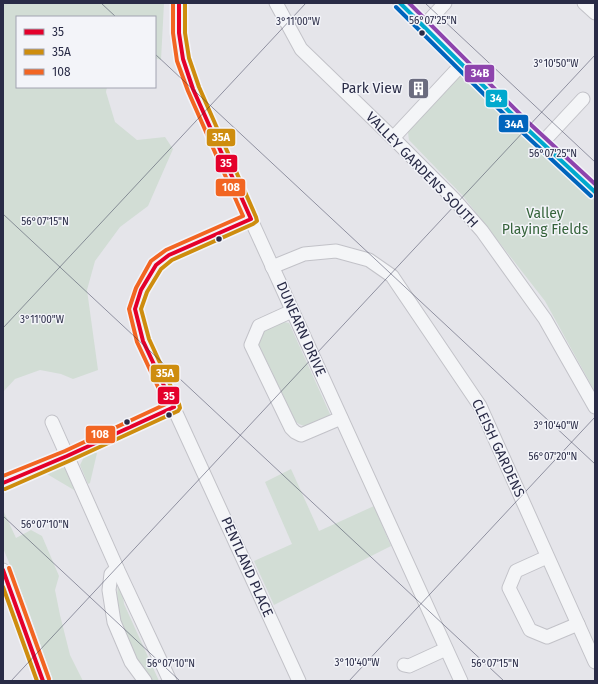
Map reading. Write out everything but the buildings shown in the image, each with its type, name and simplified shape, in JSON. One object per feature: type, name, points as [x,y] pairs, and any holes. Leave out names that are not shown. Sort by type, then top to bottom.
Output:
[{"type":"street","name":"DUNEARN DRIVE","points":[[179,3],[179,33],[183,59],[193,89],[272,267],[461,681]]},
{"type":"street","name":"VALLEY GARDENS SOUTH","points":[[276,3],[301,49],[454,199],[482,231],[545,319],[595,408]]},
{"type":"street","points":[[400,3],[542,143],[595,192]]},
{"type":"street","points":[[423,27],[445,3]]},
{"type":"street","points":[[584,3],[595,13]]},
{"type":"street","points":[[393,138],[462,64]]},
{"type":"street","points":[[542,143],[583,99]]},
{"type":"street","name":"PENTLAND PLACE","points":[[251,219],[169,255],[156,265],[141,290],[135,309],[143,341],[299,681]]},
{"type":"street","name":"CLEISH GARDENS","points":[[272,267],[304,254],[336,251],[368,260],[392,276],[480,406],[595,662]]},
{"type":"street","points":[[292,311],[259,326],[251,345],[291,428],[295,432],[301,435],[341,418]]},
{"type":"street","points":[[3,483],[67,456],[174,407]]},
{"type":"street","points":[[52,422],[117,568],[170,681]]},
{"type":"street","points":[[547,557],[516,571],[509,588],[530,630],[547,637],[578,624]]},
{"type":"street","points":[[117,568],[111,574],[110,590],[114,622],[131,662],[144,681]]},
{"type":"street","points":[[3,570],[43,681]]},
{"type":"street","points":[[404,665],[409,666],[446,649]]},
{"type":"green space","points":[[3,3],[164,3],[161,60],[156,58],[156,16],[16,16],[16,88],[107,88],[106,92],[115,122],[137,140],[165,137],[173,149],[148,206],[120,227],[95,261],[87,290],[98,370],[73,379],[61,374],[40,370],[15,379],[3,392]]},
{"type":"green space","name":"Valley Playing Fields","points":[[457,75],[468,76],[534,144],[595,199],[595,392],[545,301],[463,196],[409,140],[408,133],[410,126]]},
{"type":"green space","points":[[284,322],[289,323],[330,414],[329,418],[312,426],[300,425],[296,422],[258,343],[261,331]]},
{"type":"green space","points":[[95,452],[97,453],[90,483],[88,484],[80,465],[84,457]]},
{"type":"green space","points":[[60,467],[65,468],[68,471],[76,490],[47,474]]},
{"type":"green space","points":[[291,469],[319,531],[374,506],[391,546],[274,605],[254,561],[292,544],[265,482]]},
{"type":"green space","points":[[3,510],[16,538],[31,530],[42,536],[59,576],[55,590],[60,615],[70,655],[83,681],[53,681],[27,606],[3,548]]},
{"type":"green space","points":[[118,580],[123,595],[124,604],[159,681],[150,681],[134,660],[118,621]]},
{"type":"transit line","name":"108","points":[[3,476],[65,451],[166,404],[137,342],[129,309],[136,288],[151,261],[166,250],[243,216],[188,91],[177,61],[173,33],[173,3]]},
{"type":"transit line","name":"35","points":[[3,483],[67,456],[174,407],[143,341],[135,309],[141,290],[156,265],[169,255],[251,219],[193,89],[183,59],[179,33],[179,3]]},
{"type":"transit line","name":"35A","points":[[5,489],[178,411],[180,408],[179,404],[149,339],[141,309],[147,292],[161,269],[172,260],[257,221],[199,87],[189,58],[185,33],[185,3]]},
{"type":"transit line","name":"34","points":[[400,3],[525,127],[595,192]]},
{"type":"transit line","name":"34B","points":[[409,3],[529,123],[595,184]]},
{"type":"transit line","name":"34A","points":[[396,7],[521,131],[591,196]]},
{"type":"transit line","name":"108","points":[[9,568],[49,679]]},
{"type":"transit line","name":"35","points":[[3,570],[43,681]]},
{"type":"transit line","name":"35A","points":[[3,587],[37,681]]},
{"type":"place","name":"Park View","points":[[418,88]]}]
